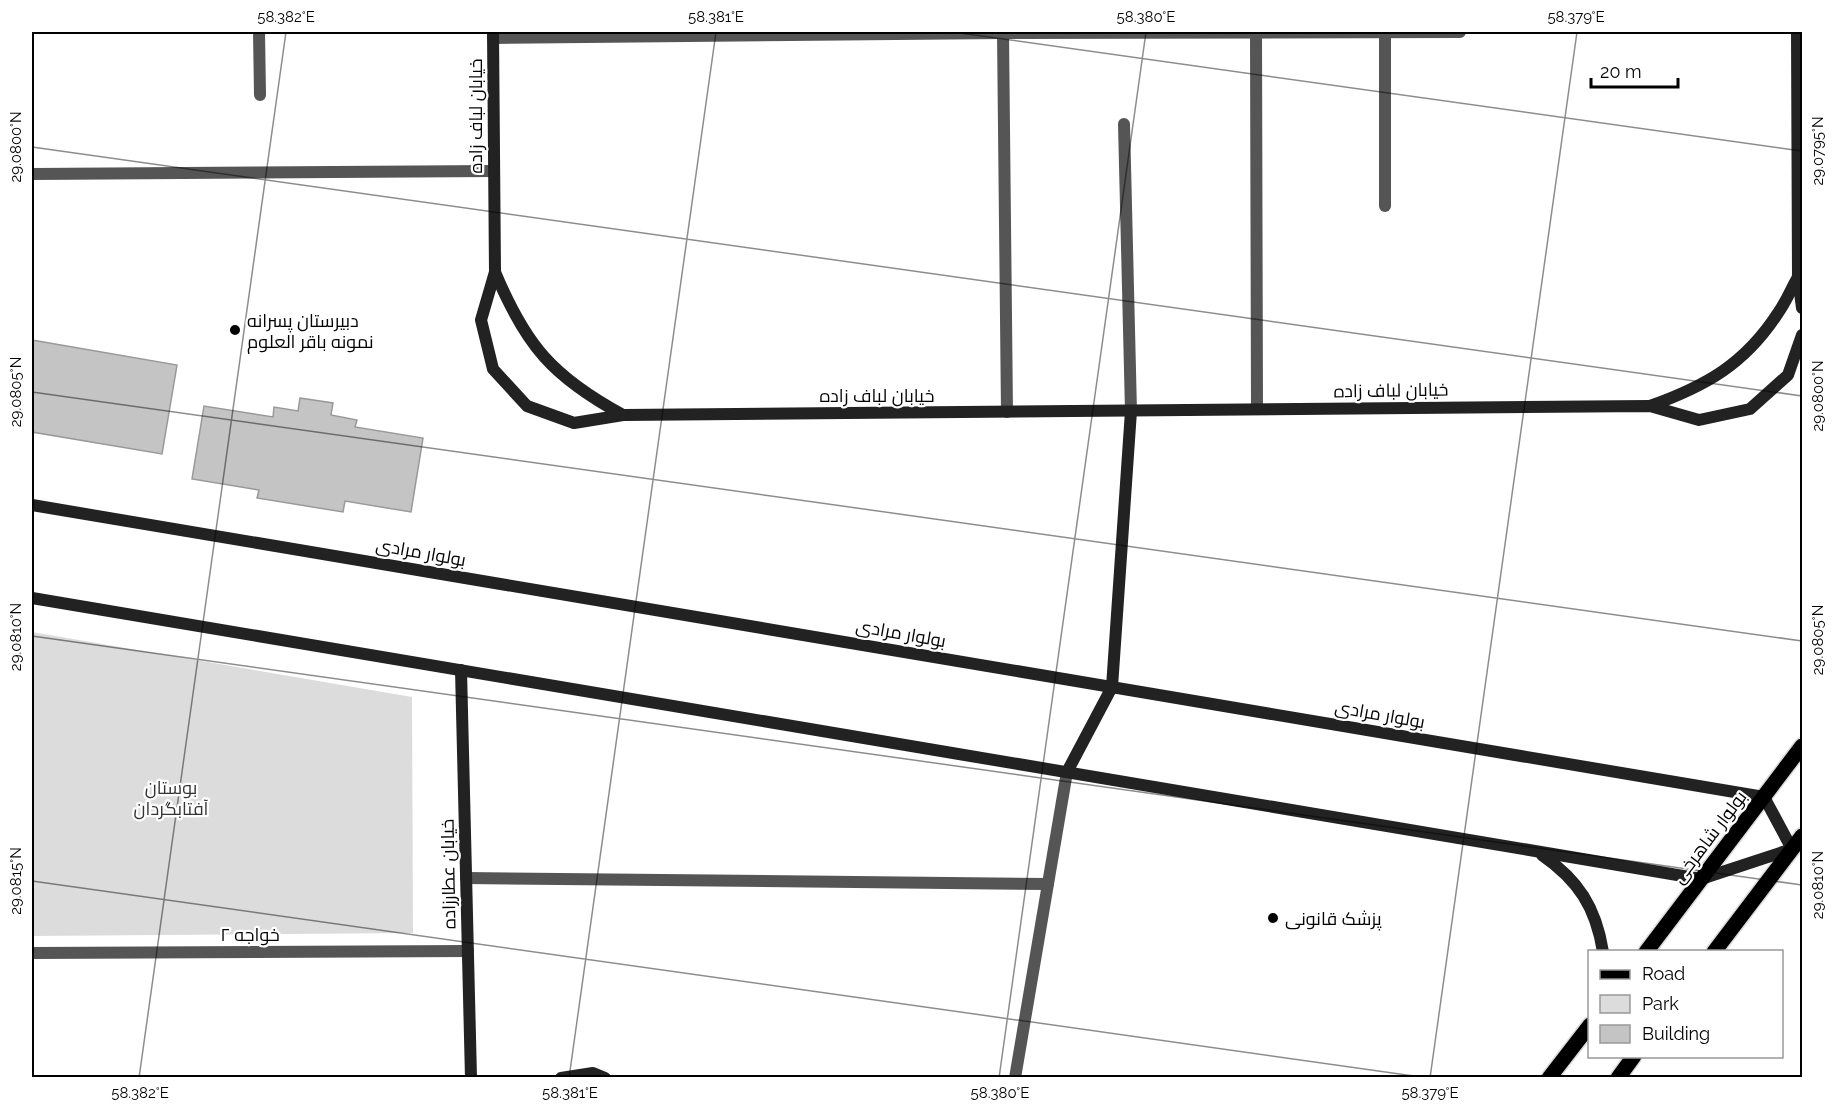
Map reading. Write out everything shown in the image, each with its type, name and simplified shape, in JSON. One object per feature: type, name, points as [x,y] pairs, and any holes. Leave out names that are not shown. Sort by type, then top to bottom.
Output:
[{"type":"main road","name":"بولوار شاهرخی","points":[[1647,950],[1803,746]]},
{"type":"main road","points":[[1715,950],[1803,836]]},
{"type":"main road","points":[[1549,1077],[1588,1026]]},
{"type":"main road","points":[[1618,1077],[1632,1058]]},
{"type":"street","points":[[259,32],[260,95]]},
{"type":"street","points":[[1385,32],[1385,206]]},
{"type":"street","points":[[493,35],[1460,32]]},
{"type":"street","name":"خیابان لباف زاده","points":[[1797,32],[1800,156],[1798,277],[1803,308]]},
{"type":"street","points":[[1003,33],[1007,412]]},
{"type":"street","points":[[1256,33],[1257,409]]},
{"type":"street","name":"خیابان لباف زاده","points":[[493,35],[495,272],[482,320],[484,330],[493,369],[526,406],[574,423],[623,415],[1650,406],[1699,420],[1750,409],[1788,375],[1803,335]]},
{"type":"street","points":[[1014,1077],[1067,772],[1112,687],[1131,411],[1124,124]]},
{"type":"street","points":[[32,174],[494,171]]},
{"type":"street","name":"خیابان لباف زاده","points":[[495,272],[510,309],[531,342],[558,372],[589,396],[623,415]]},
{"type":"street","name":"خیابان لباف زاده","points":[[1650,406],[1688,392],[1723,371],[1754,345],[1779,313],[1798,277]]},
{"type":"street","name":"بولوار مرادی","points":[[32,505],[1764,797]]},
{"type":"street","points":[[32,598],[1701,879],[1792,849],[1764,797]]},
{"type":"street","name":"خیابان عطارزاده","points":[[462,670],[471,1077]]},
{"type":"street","points":[[1539,853],[1560,867],[1578,886],[1591,908],[1600,932],[1603,950]]},
{"type":"street","points":[[466,878],[1048,884]]},
{"type":"street","name":"خواجه ۲","points":[[32,953],[468,951]]},
{"type":"street","points":[[561,1077],[593,1073],[605,1077]]},
{"type":"green space","name":"بوستان آفتابگردان","points":[[32,632],[412,697],[413,933],[32,936]]},
{"type":"building","points":[[32,340],[177,365],[162,454],[32,432]]},
{"type":"building","points":[[300,398],[333,403],[331,415],[357,420],[355,427],[423,438],[411,512],[345,501],[343,512],[257,498],[259,490],[192,479],[204,406],[273,417],[274,407],[298,411]]},
{"type":"place","name":"دبیرستان پسرانه نمونه باقر العلوم","points":[[235,330]]},
{"type":"place","name":"پزشک قانونی","points":[[1273,918]]}]
